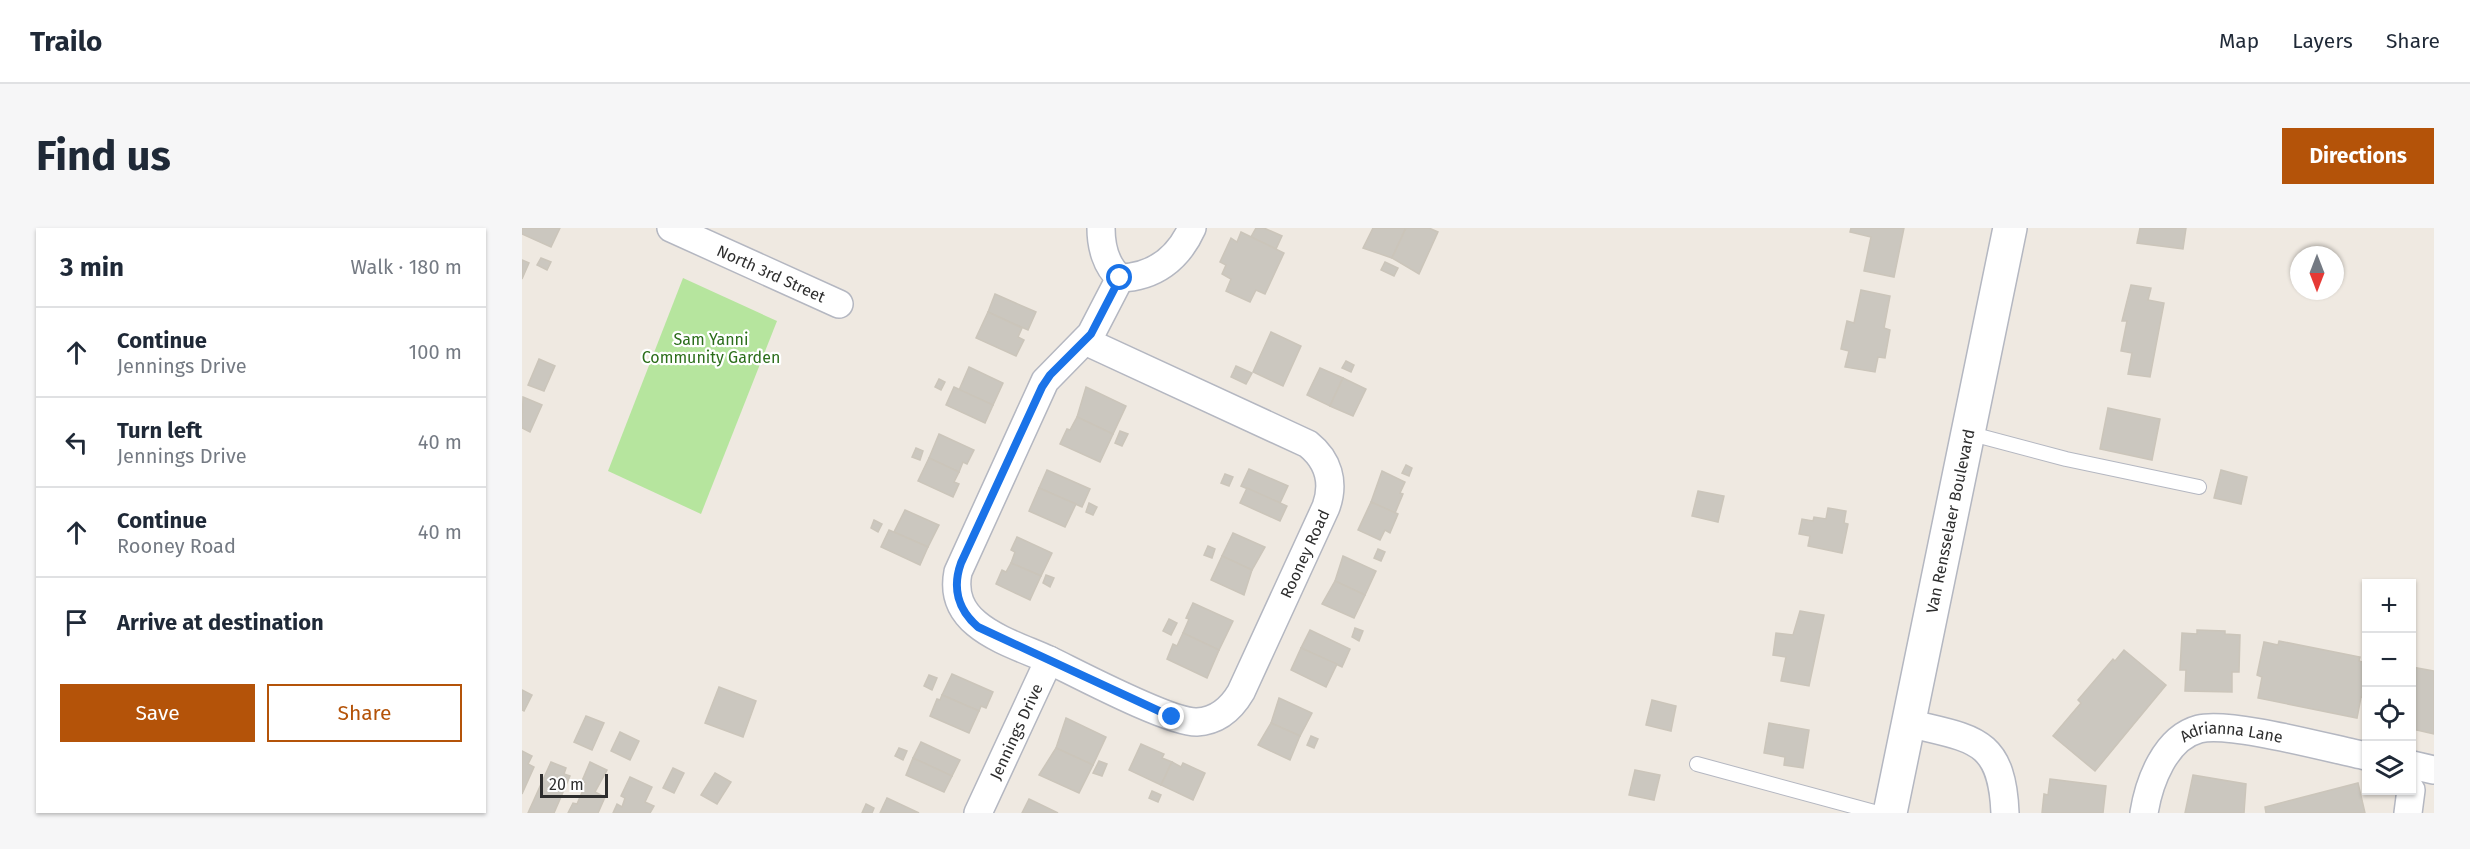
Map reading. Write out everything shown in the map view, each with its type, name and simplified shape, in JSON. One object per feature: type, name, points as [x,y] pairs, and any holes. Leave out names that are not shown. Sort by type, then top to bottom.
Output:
[{"type":"street","name":"North 3rd Street","points":[[671,228],[839,304]]},
{"type":"street","points":[[1101,228],[1109,266],[1120,278]]},
{"type":"street","points":[[1120,278],[1143,275],[1170,260],[1179,251],[1192,228]]},
{"type":"street","name":"Van Rensselaer Boulevard","points":[[1890,813],[2010,228]]},
{"type":"street","points":[[1049,660],[986,631],[971,621],[958,598],[956,580],[961,563],[1045,381],[1085,341],[1120,278]]},
{"type":"street","name":"Rooney Road","points":[[1049,660],[1181,720],[1207,720],[1224,713],[1241,692],[1326,507],[1330,490],[1326,464],[1308,444],[1085,341]]},
{"type":"street","name":"Jennings Drive","points":[[978,813],[1049,660]]},
{"type":"street","points":[[1908,723],[1960,736],[1984,748],[1999,767],[2005,813]]},
{"type":"street","name":"Adrianna Lane","points":[[2144,813],[2152,780],[2164,759],[2184,737],[2198,729],[2229,728],[2362,755]]},
{"type":"street","points":[[2408,813],[2412,795]]},
{"type":"lane","points":[[1968,433],[2066,459],[2199,487]]},
{"type":"lane","points":[[1697,764],[1878,813]]},
{"type":"green space","name":"Sam Yanni Community Garden","points":[[683,278],[777,321],[701,514],[608,471]]},
{"type":"building","points":[[522,228],[560,228],[551,247],[522,234]]},
{"type":"building","points":[[1256,228],[1264,228],[1282,236],[1276,249],[1251,237]]},
{"type":"building","points":[[1373,228],[1406,228],[1392,258],[1363,248]]},
{"type":"building","points":[[1406,228],[1429,228],[1438,232],[1419,274],[1392,258]]},
{"type":"building","points":[[1851,228],[1904,228],[1894,277],[1864,271],[1871,237],[1850,232]]},
{"type":"building","points":[[2140,228],[2186,228],[2183,249],[2137,243]]},
{"type":"building","points":[[1241,232],[1284,253],[1265,294],[1256,290],[1250,302],[1226,291],[1231,279],[1222,274],[1226,265],[1220,262],[1231,238],[1237,242]]},
{"type":"building","points":[[541,258],[551,262],[547,270],[537,265]]},
{"type":"building","points":[[522,260],[529,263],[522,279]]},
{"type":"building","points":[[1385,262],[1398,268],[1394,276],[1381,270]]},
{"type":"building","points":[[2131,285],[2151,288],[2148,300],[2164,303],[2150,377],[2128,374],[2132,353],[2121,351],[2127,321],[2122,321]]},
{"type":"building","points":[[1861,290],[1890,296],[1884,328],[1890,330],[1885,358],[1878,357],[1875,372],[1845,367],[1849,351],[1841,349],[1847,321],[1854,323]]},
{"type":"building","points":[[995,294],[1036,312],[1028,330],[988,312]]},
{"type":"building","points":[[988,312],[1022,328],[1018,337],[1024,340],[1016,356],[976,338]]},
{"type":"building","points":[[1271,332],[1301,346],[1283,386],[1253,372]]},
{"type":"building","points":[[539,359],[555,366],[544,391],[528,385]]},
{"type":"building","points":[[1346,361],[1354,365],[1351,372],[1342,368]]},
{"type":"building","points":[[1236,366],[1252,373],[1246,384],[1231,377]]},
{"type":"building","points":[[969,367],[1003,383],[993,405],[959,390]]},
{"type":"building","points":[[1320,368],[1343,378],[1330,406],[1307,395]]},
{"type":"building","points":[[1343,378],[1366,389],[1353,416],[1330,406]]},
{"type":"building","points":[[939,379],[945,382],[941,390],[935,387]]},
{"type":"building","points":[[954,387],[993,405],[985,423],[946,405]]},
{"type":"building","points":[[1086,387],[1126,406],[1113,434],[1077,417]]},
{"type":"building","points":[[523,397],[542,405],[530,432],[522,428]]},
{"type":"building","points":[[2108,408],[2160,419],[2152,460],[2100,449]]},
{"type":"building","points":[[1077,417],[1113,434],[1100,462],[1060,444],[1067,429],[1070,430]]},
{"type":"building","points":[[1120,431],[1128,434],[1122,446],[1115,443]]},
{"type":"building","points":[[939,434],[974,450],[967,464],[963,462],[959,472],[929,458]]},
{"type":"building","points":[[916,448],[923,451],[920,460],[912,457]]},
{"type":"building","points":[[929,458],[959,472],[954,482],[959,484],[953,497],[918,481]]},
{"type":"building","points":[[1406,465],[1412,468],[1409,476],[1402,473]]},
{"type":"building","points":[[1249,469],[1288,486],[1280,503],[1241,486]]},
{"type":"building","points":[[1047,470],[1090,489],[1082,507],[1039,488]]},
{"type":"building","points":[[2221,470],[2247,477],[2241,504],[2214,498]]},
{"type":"building","points":[[1382,471],[1405,482],[1395,513],[1371,502]]},
{"type":"building","points":[[1225,474],[1233,477],[1229,486],[1221,483]]},
{"type":"building","points":[[1039,488],[1076,504],[1065,527],[1029,511]]},
{"type":"building","points":[[1247,488],[1287,506],[1280,521],[1240,503]]},
{"type":"building","points":[[1698,491],[1724,496],[1718,522],[1692,516]]},
{"type":"building","points":[[1371,502],[1398,514],[1390,533],[1385,530],[1380,540],[1358,530]]},
{"type":"building","points":[[1089,503],[1097,507],[1093,515],[1086,512]]},
{"type":"building","points":[[1828,508],[1846,511],[1844,523],[1848,524],[1842,553],[1808,546],[1810,536],[1799,534],[1802,519],[1813,521],[1814,517],[1826,519]]},
{"type":"building","points":[[905,510],[939,525],[928,547],[894,532]]},
{"type":"building","points":[[874,520],[882,524],[878,532],[871,528]]},
{"type":"building","points":[[889,530],[928,547],[920,565],[881,547]]},
{"type":"building","points":[[1233,533],[1265,547],[1252,570],[1222,556]]},
{"type":"building","points":[[1017,537],[1052,553],[1041,576],[1011,563],[1015,552],[1011,550]]},
{"type":"building","points":[[1208,546],[1215,549],[1212,558],[1204,555]]},
{"type":"building","points":[[1378,549],[1385,552],[1381,561],[1374,558]]},
{"type":"building","points":[[1222,556],[1252,570],[1244,595],[1211,580]]},
{"type":"building","points":[[1343,556],[1376,571],[1365,595],[1335,581]]},
{"type":"building","points":[[1011,563],[1041,576],[1030,600],[996,584],[1002,570],[1006,572]]},
{"type":"building","points":[[1046,575],[1054,578],[1050,587],[1043,583]]},
{"type":"building","points":[[1335,581],[1365,595],[1354,618],[1322,604]]},
{"type":"building","points":[[1193,603],[1233,621],[1219,650],[1183,633],[1189,619],[1186,618]]},
{"type":"building","points":[[1800,611],[1824,615],[1809,686],[1781,681],[1786,657],[1773,655],[1776,633],[1793,635]]},
{"type":"building","points":[[1169,619],[1177,623],[1171,635],[1163,631]]},
{"type":"building","points":[[1355,628],[1363,631],[1359,641],[1352,637]]},
{"type":"building","points":[[1310,630],[1350,649],[1342,667],[1301,648]]},
{"type":"building","points":[[2197,630],[2225,631],[2225,634],[2240,635],[2239,672],[2232,672],[2232,692],[2185,691],[2186,670],[2180,670],[2182,633],[2197,634]]},
{"type":"building","points":[[1183,633],[1219,650],[1207,678],[1167,659],[1173,644],[1177,646]]},
{"type":"building","points":[[2279,641],[2360,657],[2362,697],[2357,718],[2258,698],[2262,677],[2257,675],[2264,642],[2278,645]]},
{"type":"building","points":[[1301,648],[1337,664],[1326,687],[1291,670]]},
{"type":"building","points":[[2124,650],[2166,685],[2095,771],[2053,736],[2081,703],[2078,700],[2113,659],[2115,661]]},
{"type":"building","points":[[2416,668],[2434,671],[2434,734],[2416,730]]},
{"type":"building","points":[[952,674],[993,692],[986,708],[981,706],[979,711],[942,695]]},
{"type":"building","points":[[929,675],[937,678],[932,690],[924,686]]},
{"type":"building","points":[[719,687],[756,701],[743,737],[705,723]]},
{"type":"building","points":[[522,690],[532,695],[524,711],[522,710]]},
{"type":"building","points":[[942,695],[979,711],[969,733],[930,716],[937,699],[940,700]]},
{"type":"building","points":[[1279,698],[1312,713],[1300,736],[1271,723]]},
{"type":"building","points":[[1652,700],[1676,706],[1671,731],[1646,725]]},
{"type":"building","points":[[586,716],[604,723],[592,750],[574,742]]},
{"type":"building","points":[[1066,718],[1106,737],[1093,765],[1056,748]]},
{"type":"building","points":[[1271,723],[1300,736],[1290,760],[1258,745]]},
{"type":"building","points":[[1769,723],[1809,730],[1803,768],[1784,765],[1785,757],[1764,753]]},
{"type":"building","points":[[620,732],[639,741],[630,760],[611,751]]},
{"type":"building","points":[[1311,736],[1318,739],[1314,748],[1307,745]]},
{"type":"building","points":[[921,742],[960,760],[952,776],[913,758]]},
{"type":"building","points":[[1141,744],[1164,754],[1162,758],[1172,762],[1161,785],[1129,770]]},
{"type":"building","points":[[899,748],[907,751],[903,760],[895,756]]},
{"type":"building","points":[[1056,748],[1093,765],[1079,793],[1039,775]]},
{"type":"building","points":[[522,751],[532,756],[528,764],[534,767],[522,794]]},
{"type":"building","points":[[913,758],[952,776],[944,792],[906,775]]},
{"type":"building","points":[[1099,761],[1107,764],[1102,776],[1093,773]]},
{"type":"building","points":[[551,762],[566,768],[564,774],[570,776],[554,813],[528,813]]},
{"type":"building","points":[[590,762],[607,770],[595,792],[605,797],[598,813],[568,813],[573,803],[577,804],[586,783],[582,781]]},
{"type":"building","points":[[1172,762],[1181,767],[1183,763],[1205,773],[1193,800],[1161,785]]},
{"type":"building","points":[[673,768],[684,773],[674,793],[663,788]]},
{"type":"building","points":[[1635,770],[1660,775],[1654,800],[1629,795]]},
{"type":"building","points":[[715,773],[731,782],[717,804],[701,795]]},
{"type":"building","points":[[2193,775],[2246,784],[2244,813],[2185,813]]},
{"type":"building","points":[[630,777],[652,787],[645,802],[654,806],[650,813],[613,813],[617,804],[622,807],[625,798],[621,796]]},
{"type":"building","points":[[2050,779],[2106,786],[2103,813],[2042,813],[2044,794],[2048,795]]},
{"type":"building","points":[[2358,783],[2365,813],[2266,813],[2265,807]]},
{"type":"building","points":[[1152,791],[1161,795],[1158,802],[1149,798]]},
{"type":"building","points":[[887,798],[919,813],[880,813]]},
{"type":"building","points":[[1029,799],[1058,813],[1022,813]]},
{"type":"building","points":[[866,804],[874,808],[872,813],[862,813]]},
{"type":"route","points":[[1120,278],[1091,334],[1045,381],[961,563],[956,580],[956,590],[965,614],[978,627],[1172,717]]}]
